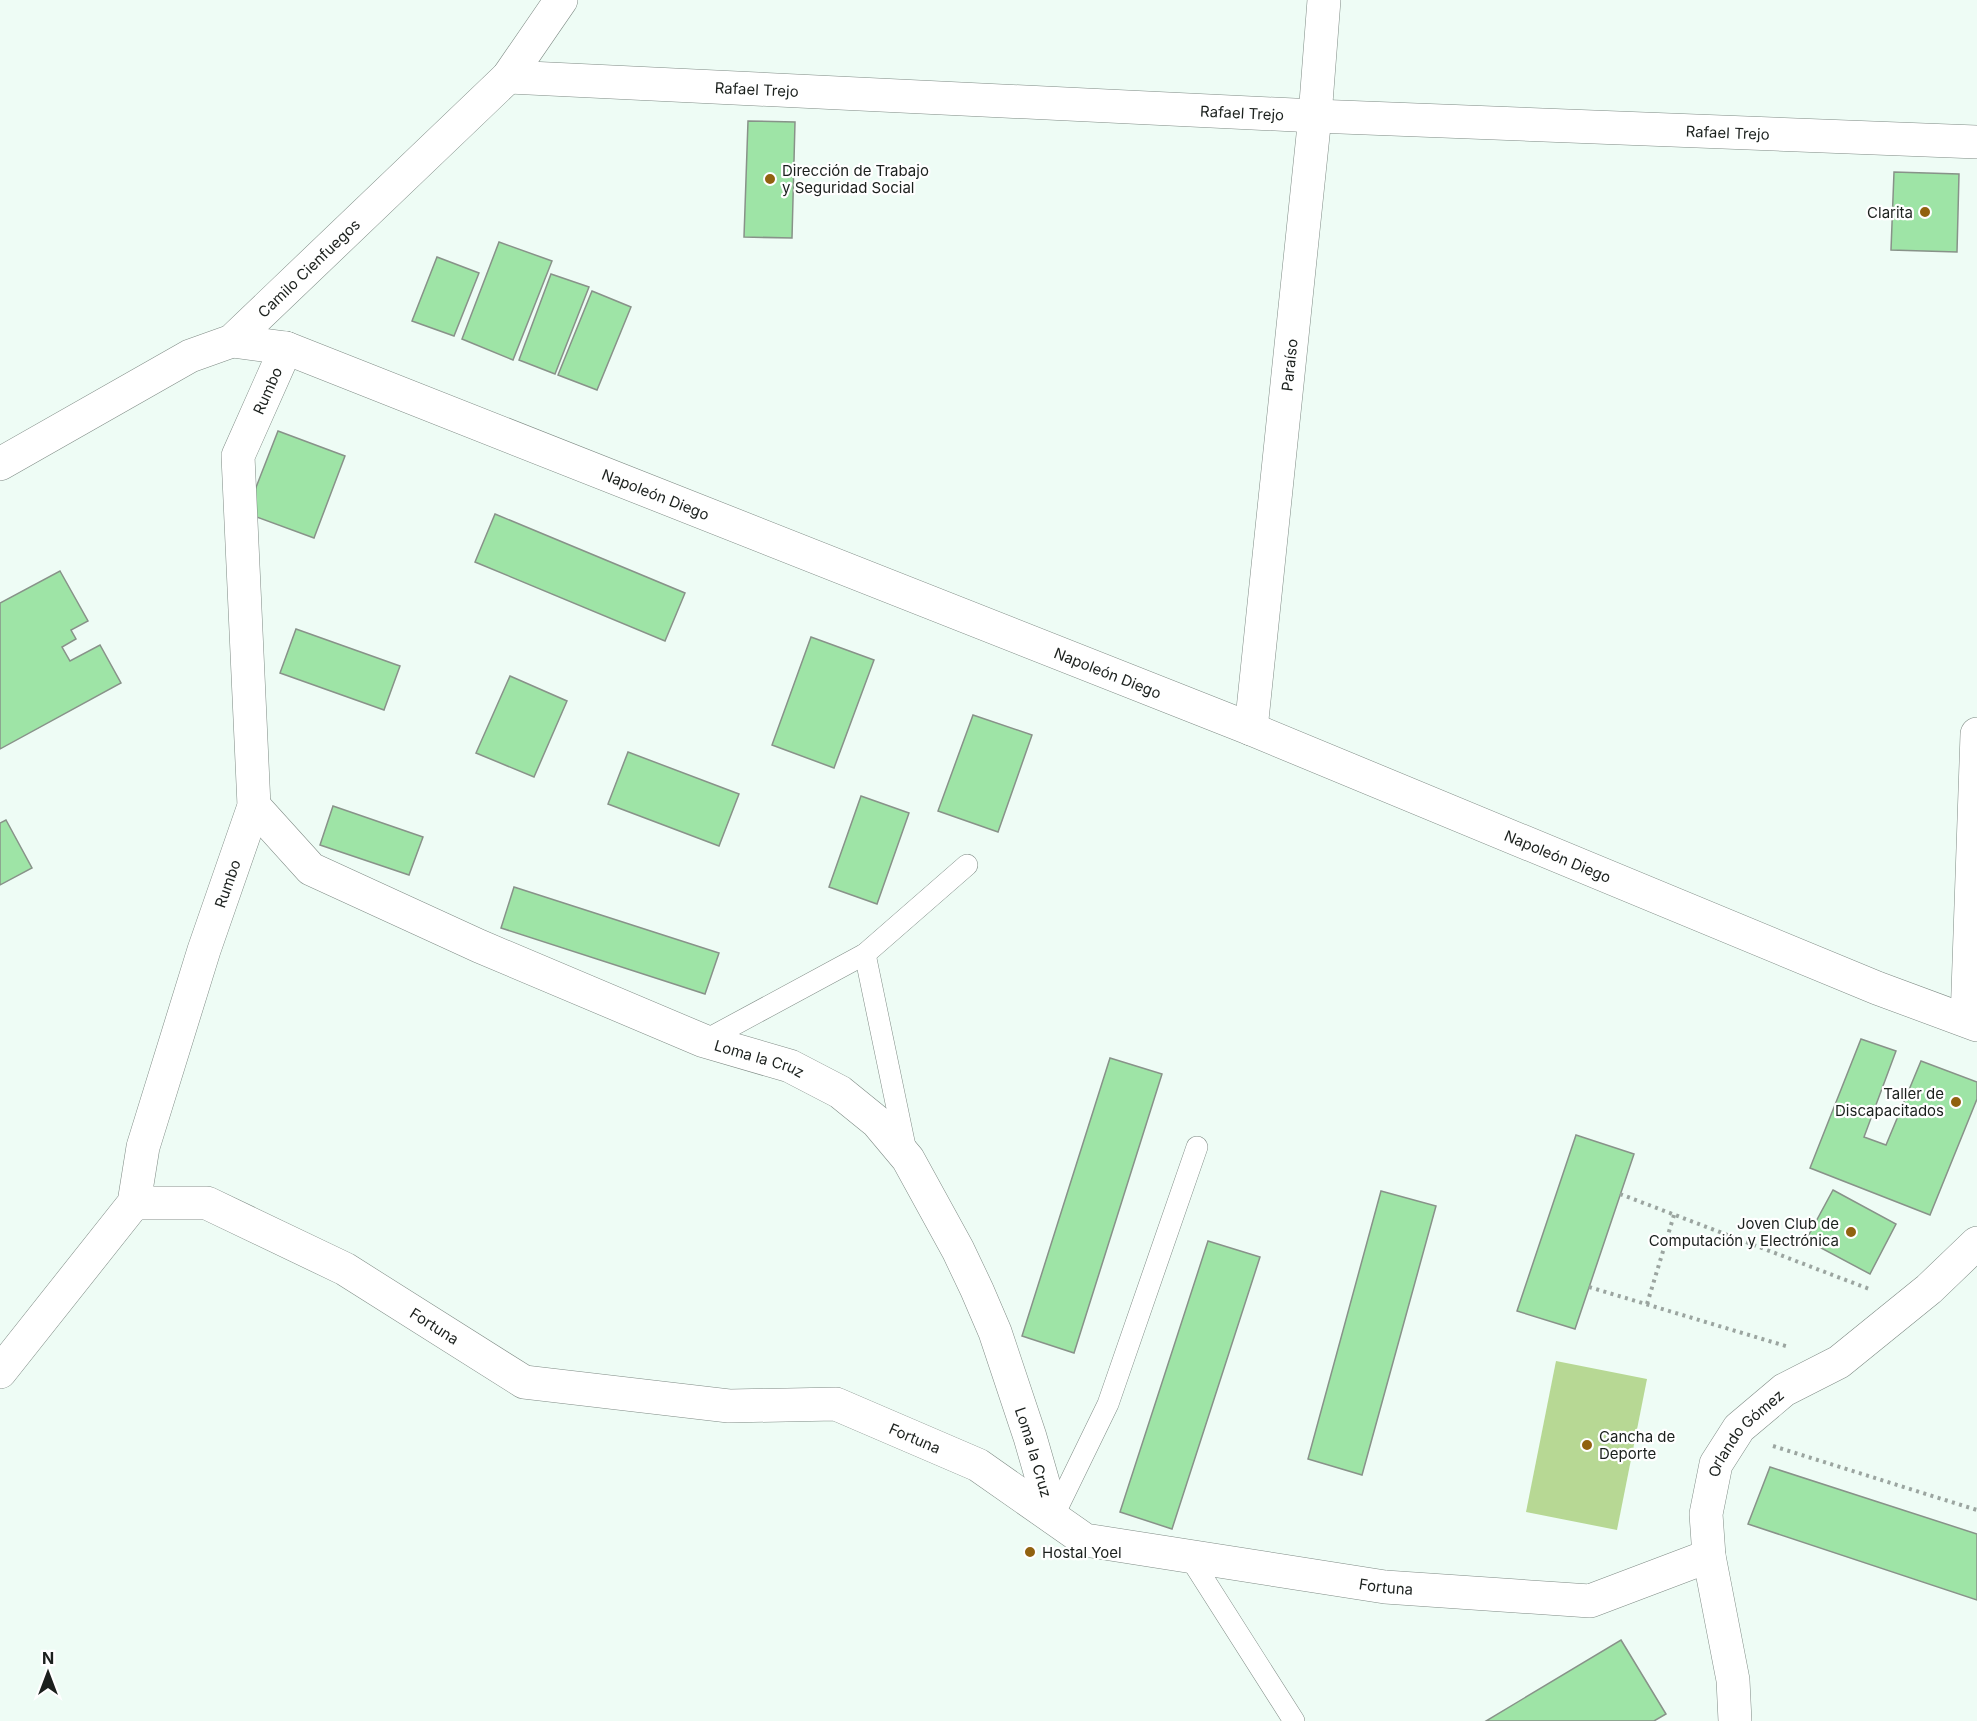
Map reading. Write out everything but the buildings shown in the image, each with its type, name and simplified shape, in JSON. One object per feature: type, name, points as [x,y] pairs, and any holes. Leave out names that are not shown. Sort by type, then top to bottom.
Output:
[{"type":"street","name":"Camilo Cienfuegos","points":[[0,464],[190,356],[232,341],[508,77],[561,0]]},
{"type":"street","name":"Paraíso","points":[[1251,729],[1316,116],[1324,0]]},
{"type":"street","name":"Rafael Trejo","points":[[508,77],[1316,116],[1977,142]]},
{"type":"street","name":"Napoleón Diego","points":[[232,341],[286,348],[1251,729],[1866,983],[1972,1023]]},
{"type":"street","name":"Rumbo","points":[[0,1372],[134,1203],[143,1147],[204,950],[254,806],[238,456],[286,348]]},
{"type":"street","points":[[1972,1023],[1977,734]]},
{"type":"street","name":"Loma la Cruz","points":[[254,806],[311,869],[479,946],[704,1041],[790,1066],[840,1092],[877,1122],[908,1159],[958,1250],[995,1332],[1030,1437],[1053,1517]]},
{"type":"street","name":"Fortuna","points":[[134,1203],[207,1203],[345,1269],[524,1382],[729,1406],[836,1404],[978,1465],[1086,1540],[1385,1587],[1590,1601],[1709,1556]]},
{"type":"street","name":"Orlando Gómez","points":[[1735,1721],[1733,1680],[1709,1556],[1706,1514],[1716,1464],[1738,1428],[1784,1390],[1839,1362],[1911,1304],[1977,1243]]},
{"type":"lane","points":[[704,1041],[865,954],[967,865]]},
{"type":"lane","points":[[865,954],[908,1159]]},
{"type":"lane","points":[[1053,1517],[1108,1404],[1197,1147]]},
{"type":"lane","points":[[1189,1556],[1294,1721]]},
{"type":"path","points":[[1620,1194],[1911,1304]]},
{"type":"path","points":[[1647,1304],[1674,1215]]},
{"type":"path","points":[[1589,1287],[1839,1362]]},
{"type":"path","points":[[1738,1428],[1754,1440],[1977,1510]]},
{"type":"green space","name":"Cancha de Deporte","points":[[1556,1361],[1647,1379],[1617,1530],[1526,1512]]},
{"type":"place","name":"Dirección de Trabajo y Seguridad Social","points":[[770,179]]},
{"type":"place","name":"Clarita","points":[[1925,212]]},
{"type":"place","name":"Taller de Discapacitados","points":[[1956,1102]]},
{"type":"place","name":"Joven Club de Computación y Electrónica","points":[[1851,1232]]},
{"type":"place","name":"Cancha de Deporte","points":[[1587,1445]]},
{"type":"place","name":"Hostal Yoel","points":[[1030,1552]]}]
